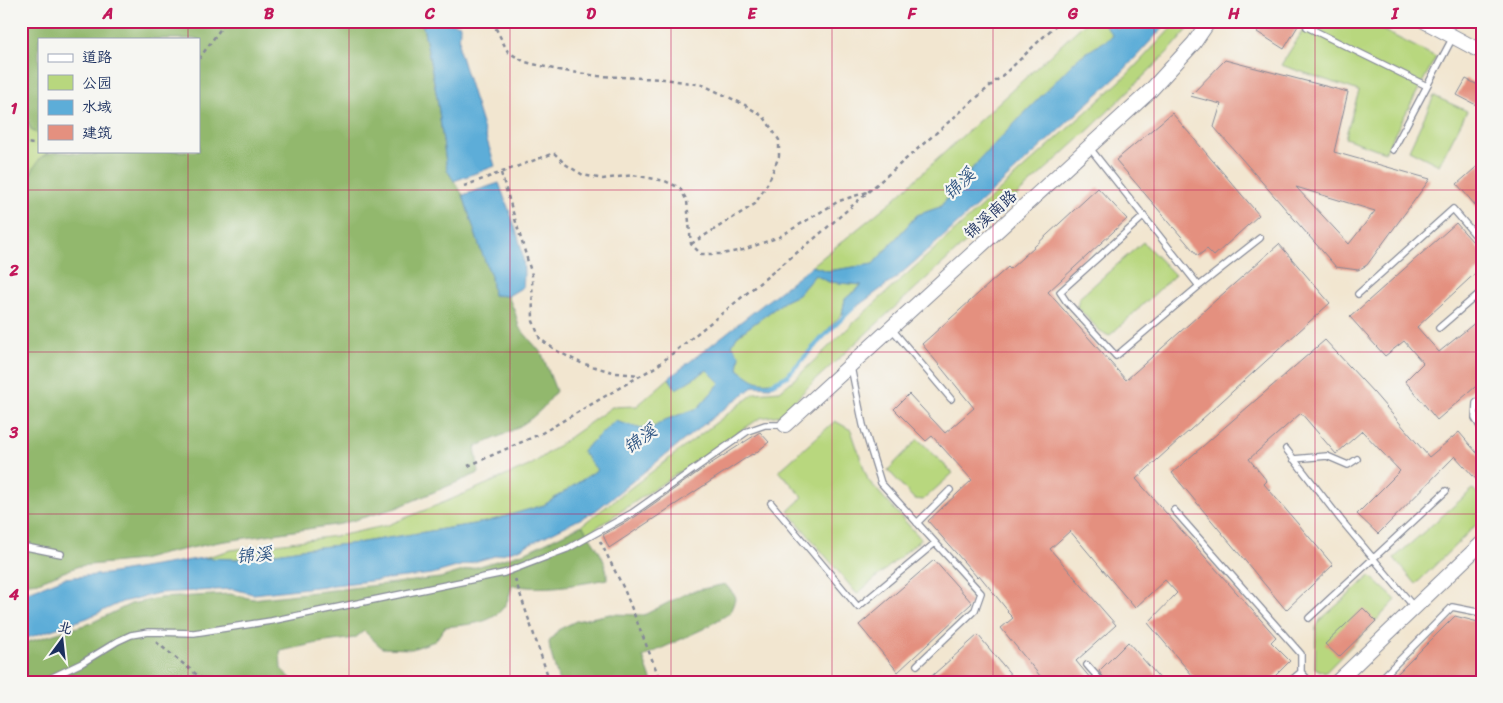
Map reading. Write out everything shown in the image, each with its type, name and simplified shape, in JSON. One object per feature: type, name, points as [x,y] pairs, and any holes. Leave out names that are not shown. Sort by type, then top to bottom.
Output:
[{"type":"street","name":"锦溪南路","points":[[785,425],[1150,91],[1194,42],[1209,21]]},
{"type":"street","points":[[1424,21],[1482,52]]},
{"type":"street","points":[[1337,682],[1482,543]]},
{"type":"lane","points":[[1307,27],[1427,86]]},
{"type":"lane","points":[[1393,150],[1454,37]]},
{"type":"lane","points":[[1089,146],[1199,286]]},
{"type":"lane","points":[[1358,294],[1453,209],[1482,243]]},
{"type":"lane","points":[[1144,216],[1060,292],[1116,356],[1199,286],[1260,238]]},
{"type":"lane","points":[[1439,328],[1482,291]]},
{"type":"lane","points":[[892,328],[951,398]]},
{"type":"lane","points":[[851,365],[863,425],[881,483],[981,593],[975,610],[917,665]]},
{"type":"lane","points":[[1482,397],[1476,403],[1475,418],[1482,430]]},
{"type":"lane","points":[[42,682],[82,663],[131,635],[149,632],[194,633],[271,621],[504,573],[567,549],[632,513],[748,432],[765,425],[785,425]]},
{"type":"lane","points":[[1286,450],[1414,608]]},
{"type":"lane","points":[[1293,459],[1327,456],[1348,465],[1357,459]]},
{"type":"lane","points":[[917,523],[950,490]]},
{"type":"lane","points":[[1309,618],[1446,491]]},
{"type":"lane","points":[[771,503],[858,607],[935,543]]},
{"type":"lane","points":[[1174,510],[1301,654],[1301,672],[1310,682]]},
{"type":"lane","points":[[21,546],[61,554]]},
{"type":"lane","points":[[1378,682],[1452,607],[1482,613]]},
{"type":"lane","points":[[1087,665],[1102,682]]},
{"type":"lane","points":[[1289,682],[1301,672]]},
{"type":"path","points":[[200,58],[226,21]]},
{"type":"path","points":[[492,21],[508,52],[525,62],[558,70],[598,76],[664,79],[703,85],[745,105],[764,117],[779,140],[779,156],[769,181],[755,204],[691,244]]},
{"type":"path","points":[[468,466],[542,433],[658,366],[816,238],[1012,66],[1060,21]]},
{"type":"path","points":[[21,145],[27,143],[38,145]]},
{"type":"path","points":[[464,186],[554,153],[565,164],[583,175],[603,179],[633,175],[665,181],[680,188],[687,201],[691,244],[701,254],[722,254],[743,250],[780,237],[839,201],[869,192]]},
{"type":"path","points":[[501,172],[532,275],[533,321],[540,339],[557,351],[581,363],[616,373],[641,375]]},
{"type":"path","points":[[596,533],[624,589],[661,682]]},
{"type":"path","points":[[512,570],[550,682]]},
{"type":"path","points":[[149,632],[157,644],[206,682]]},
{"type":"green space","points":[[21,21],[422,21],[437,97],[447,170],[463,195],[491,276],[493,295],[508,296],[519,327],[542,354],[556,391],[539,412],[520,426],[475,447],[479,473],[396,508],[341,524],[219,542],[141,560],[79,566],[38,582],[21,584],[21,192],[41,158],[55,152],[95,155],[110,152],[200,152],[200,38],[38,38],[38,134],[32,131],[21,108]]},
{"type":"green space","points":[[1087,21],[1102,21],[1114,36],[1078,58],[982,157],[940,207],[917,215],[873,264],[828,271],[812,266],[892,201]]},
{"type":"green space","points":[[1178,21],[1195,21],[1171,49],[1093,126],[811,384],[781,415],[760,418],[587,534],[582,525],[755,393],[780,391],[798,376],[865,312],[1127,75]]},
{"type":"green space","points":[[1309,21],[1364,21],[1436,57],[1385,152],[1345,138],[1359,91],[1281,65]]},
{"type":"green space","points":[[1434,96],[1467,111],[1439,165],[1409,150]]},
{"type":"green space","points":[[21,108],[32,131],[38,134],[38,152],[49,152],[40,158],[21,192]]},
{"type":"green space","points":[[1143,242],[1175,275],[1109,336],[1100,331],[1077,307],[1079,298]]},
{"type":"green space","points":[[815,275],[829,282],[862,285],[845,299],[842,314],[780,381],[755,382],[738,369],[732,345],[737,336],[785,301],[798,295]]},
{"type":"green space","points":[[707,370],[720,383],[698,408],[665,420],[654,427],[639,428],[615,421],[598,470],[544,505],[486,522],[357,543],[301,549],[239,559],[203,558],[231,550],[343,535],[388,525],[531,465],[612,407],[637,406],[669,378],[676,389]]},
{"type":"green space","points":[[835,421],[851,430],[868,480],[921,539],[857,594],[788,511],[803,497],[779,471]]},
{"type":"green space","points":[[918,439],[953,473],[923,500],[914,499],[888,470]]},
{"type":"green space","points":[[1473,489],[1482,498],[1482,519],[1416,584],[1394,558]]},
{"type":"green space","points":[[582,525],[602,557],[607,572],[607,579],[548,587],[512,585],[503,608],[496,615],[488,620],[445,627],[435,641],[412,649],[382,648],[364,631],[355,638],[280,651],[281,669],[295,682],[207,682],[202,678],[178,681],[163,678],[153,682],[79,682],[72,673],[55,682],[21,682],[21,644],[91,623],[131,604],[160,598],[230,594],[253,599],[440,578],[526,552]]},
{"type":"green space","points":[[1370,576],[1396,600],[1325,673],[1315,668],[1316,628],[1320,620]]},
{"type":"green space","points":[[725,584],[736,597],[730,613],[703,629],[643,657],[652,682],[559,682],[549,642],[558,630],[576,621],[610,614],[644,615],[689,592]]},
{"type":"water","points":[[422,21],[443,21],[460,25],[459,50],[495,166],[454,181],[447,170],[437,97]]},
{"type":"water","points":[[1102,21],[1111,21],[1118,29],[1124,21],[1169,21],[1122,72],[896,278],[852,310],[842,314],[845,299],[862,285],[829,282],[815,275],[798,295],[785,301],[737,336],[732,345],[740,356],[738,369],[758,381],[780,381],[770,387],[754,386],[594,512],[519,549],[432,574],[253,594],[233,589],[159,593],[122,602],[87,618],[21,640],[21,592],[31,591],[64,578],[107,574],[203,558],[239,559],[301,549],[357,543],[486,522],[544,505],[597,470],[582,451],[615,421],[639,428],[654,427],[665,420],[698,408],[720,383],[707,370],[676,389],[669,378],[812,266],[828,271],[873,264],[917,215],[940,207],[982,157],[1078,58],[1113,36]]},
{"type":"water","points":[[499,183],[517,234],[523,260],[523,287],[508,296],[493,295],[491,276],[463,195]]},
{"type":"building","points":[[1263,21],[1301,21],[1284,49],[1257,32]]},
{"type":"building","points":[[1225,60],[1348,92],[1334,152],[1430,179],[1367,265],[1358,270],[1336,267],[1214,127],[1221,104],[1190,96]],"holes":[[[1296,187],[1375,211],[1349,244]]]},
{"type":"building","points":[[1466,79],[1482,87],[1482,108],[1457,95]]},
{"type":"building","points":[[1172,113],[1259,215],[1214,256],[1207,249],[1198,256],[1116,160]]},
{"type":"building","points":[[1482,162],[1482,213],[1457,184]]},
{"type":"building","points":[[1098,188],[1127,219],[1048,292],[1126,380],[1279,244],[1330,303],[1136,479],[1276,637],[1271,642],[1290,661],[1269,682],[1198,682],[1148,623],[1177,593],[1165,580],[1135,608],[1070,531],[1050,549],[1116,625],[1076,661],[1091,679],[1096,682],[1045,682],[1001,628],[1013,618],[1008,611],[979,575],[977,577],[928,521],[972,480],[932,436],[926,441],[894,409],[909,394],[945,433],[974,408],[922,344],[1008,267],[1010,269]]},
{"type":"building","points":[[1456,223],[1482,252],[1482,267],[1417,327],[1439,352],[1482,317],[1482,381],[1437,420],[1405,381],[1423,363],[1404,341],[1385,356],[1350,317]]},
{"type":"building","points":[[1325,340],[1429,457],[1459,432],[1482,459],[1482,486],[1455,456],[1378,534],[1357,514],[1400,471],[1362,431],[1336,454],[1301,413],[1249,459],[1267,481],[1264,484],[1333,565],[1286,610],[1172,473]]},
{"type":"building","points":[[760,432],[769,442],[753,455],[609,548],[603,535],[635,517],[701,470]]},
{"type":"building","points":[[934,560],[972,603],[898,672],[859,625]]},
{"type":"building","points":[[1363,608],[1376,621],[1339,657],[1325,644]]},
{"type":"building","points":[[1455,616],[1482,623],[1482,682],[1389,682]]},
{"type":"building","points":[[978,635],[1017,682],[925,682]]},
{"type":"building","points":[[1128,642],[1163,682],[1107,682],[1099,671]]},
{"type":"waterway","name":"锦溪","points":[[771,384],[787,376],[853,308]]}]
